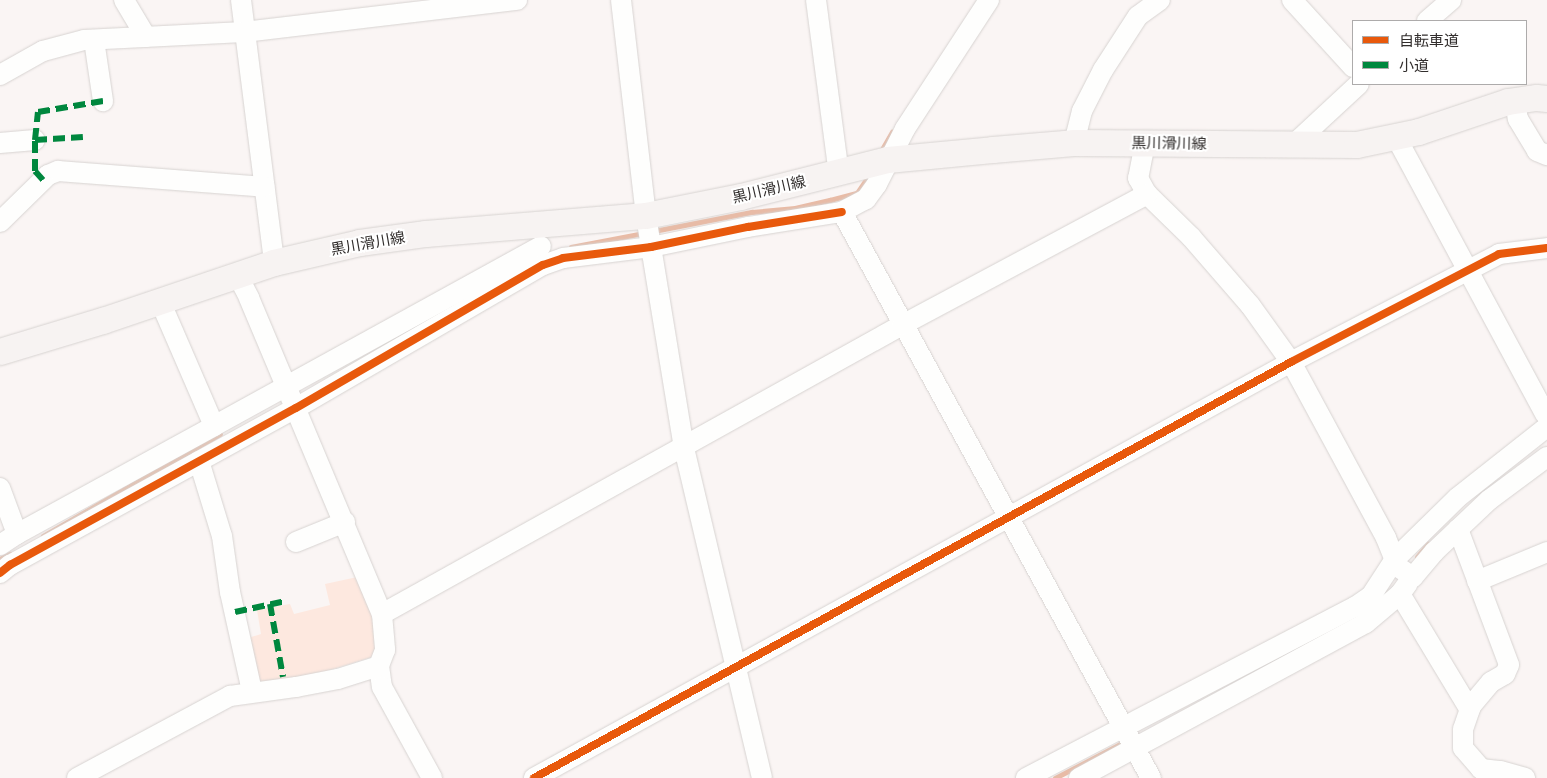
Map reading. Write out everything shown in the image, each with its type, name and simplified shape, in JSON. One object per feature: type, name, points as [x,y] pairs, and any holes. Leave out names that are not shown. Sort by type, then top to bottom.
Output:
[{"type":"main road","name":"黒川滑川線","points":[[0,352],[160,301],[237,274],[274,263],[360,243],[426,234],[646,216],[839,174],[888,160],[1074,143],[1356,145],[1419,132],[1473,112],[1515,101],[1547,99]]},
{"type":"street","points":[[124,0],[146,37]]},
{"type":"street","points":[[240,0],[274,263]]},
{"type":"street","points":[[0,74],[44,51],[94,40],[244,32],[517,0]]},
{"type":"street","points":[[621,0],[646,216],[684,448],[762,778]]},
{"type":"street","points":[[816,0],[839,174]]},
{"type":"street","points":[[0,573],[10,565],[296,408],[542,265],[563,258],[651,247],[748,227],[842,212],[866,199],[877,184],[905,129],[989,0]]},
{"type":"street","points":[[1074,143],[1082,111],[1103,70],[1138,16],[1160,0]]},
{"type":"street","points":[[1292,0],[1352,66]]},
{"type":"street","points":[[1428,20],[1451,0]]},
{"type":"street","points":[[94,40],[103,101]]},
{"type":"street","points":[[1292,146],[1358,85]]},
{"type":"street","points":[[1515,101],[1518,119],[1537,151],[1547,155]]},
{"type":"street","points":[[1079,778],[1366,623],[1400,594],[1404,570],[1457,498],[1546,421],[1468,270],[1396,137]]},
{"type":"street","points":[[0,143],[35,140]]},
{"type":"street","points":[[1145,143],[1138,178],[1147,194],[1192,237],[1250,305],[1291,362],[1404,570]]},
{"type":"street","points":[[0,222],[48,175],[58,171],[264,188]]},
{"type":"street","points":[[382,614],[562,513],[684,448],[902,325],[1147,194]]},
{"type":"street","points":[[842,212],[1151,778]]},
{"type":"street","points":[[0,545],[286,385],[541,246]]},
{"type":"street","points":[[534,778],[1291,362],[1499,254],[1547,248]]},
{"type":"street","points":[[237,274],[345,522],[382,614],[385,650],[379,666],[382,686],[432,778]]},
{"type":"street","points":[[160,301],[214,426]]},
{"type":"street","points":[[1026,778],[1355,607],[1458,529],[1489,500],[1547,457]]},
{"type":"street","points":[[198,462],[222,536],[230,592],[252,691]]},
{"type":"street","points":[[0,488],[17,534]]},
{"type":"street","points":[[296,542],[345,522]]},
{"type":"street","points":[[1458,529],[1509,664],[1505,674],[1491,682],[1470,710],[1463,729],[1463,748],[1473,773],[1501,771],[1525,778]]},
{"type":"street","points":[[1477,581],[1547,552]]},
{"type":"street","points":[[1400,594],[1470,710]]},
{"type":"street","points":[[77,778],[230,696],[252,691],[296,687],[338,678],[379,666]]},
{"type":"shaded area","points":[[362,576],[375,614],[375,656],[298,680],[257,683],[245,639],[261,634],[257,610],[290,604],[294,614],[330,605],[325,584]]},
{"type":"waterway","points":[[881,151],[892,132]]},
{"type":"waterway","points":[[654,231],[752,212],[795,208],[857,193],[870,174]]},
{"type":"waterway","points":[[571,247],[644,233]]},
{"type":"waterway","points":[[43,536],[220,434]]},
{"type":"waterway","points":[[1417,557],[1428,544]]},
{"type":"waterway","points":[[0,559],[10,554]]},
{"type":"waterway","points":[[1055,778],[1126,741]]},
{"type":"marked path","points":[[35,140],[38,112],[103,101]]},
{"type":"marked path","points":[[43,180],[35,171],[35,140],[83,137]]},
{"type":"marked path","points":[[235,612],[286,601]]},
{"type":"marked path","points":[[270,604],[283,677]]},
{"type":"cycle path","points":[[0,573],[10,565],[296,408],[543,265],[563,258],[651,247],[748,227],[842,212]]},
{"type":"cycle path","points":[[534,778],[1291,362],[1499,254],[1547,248]]}]
